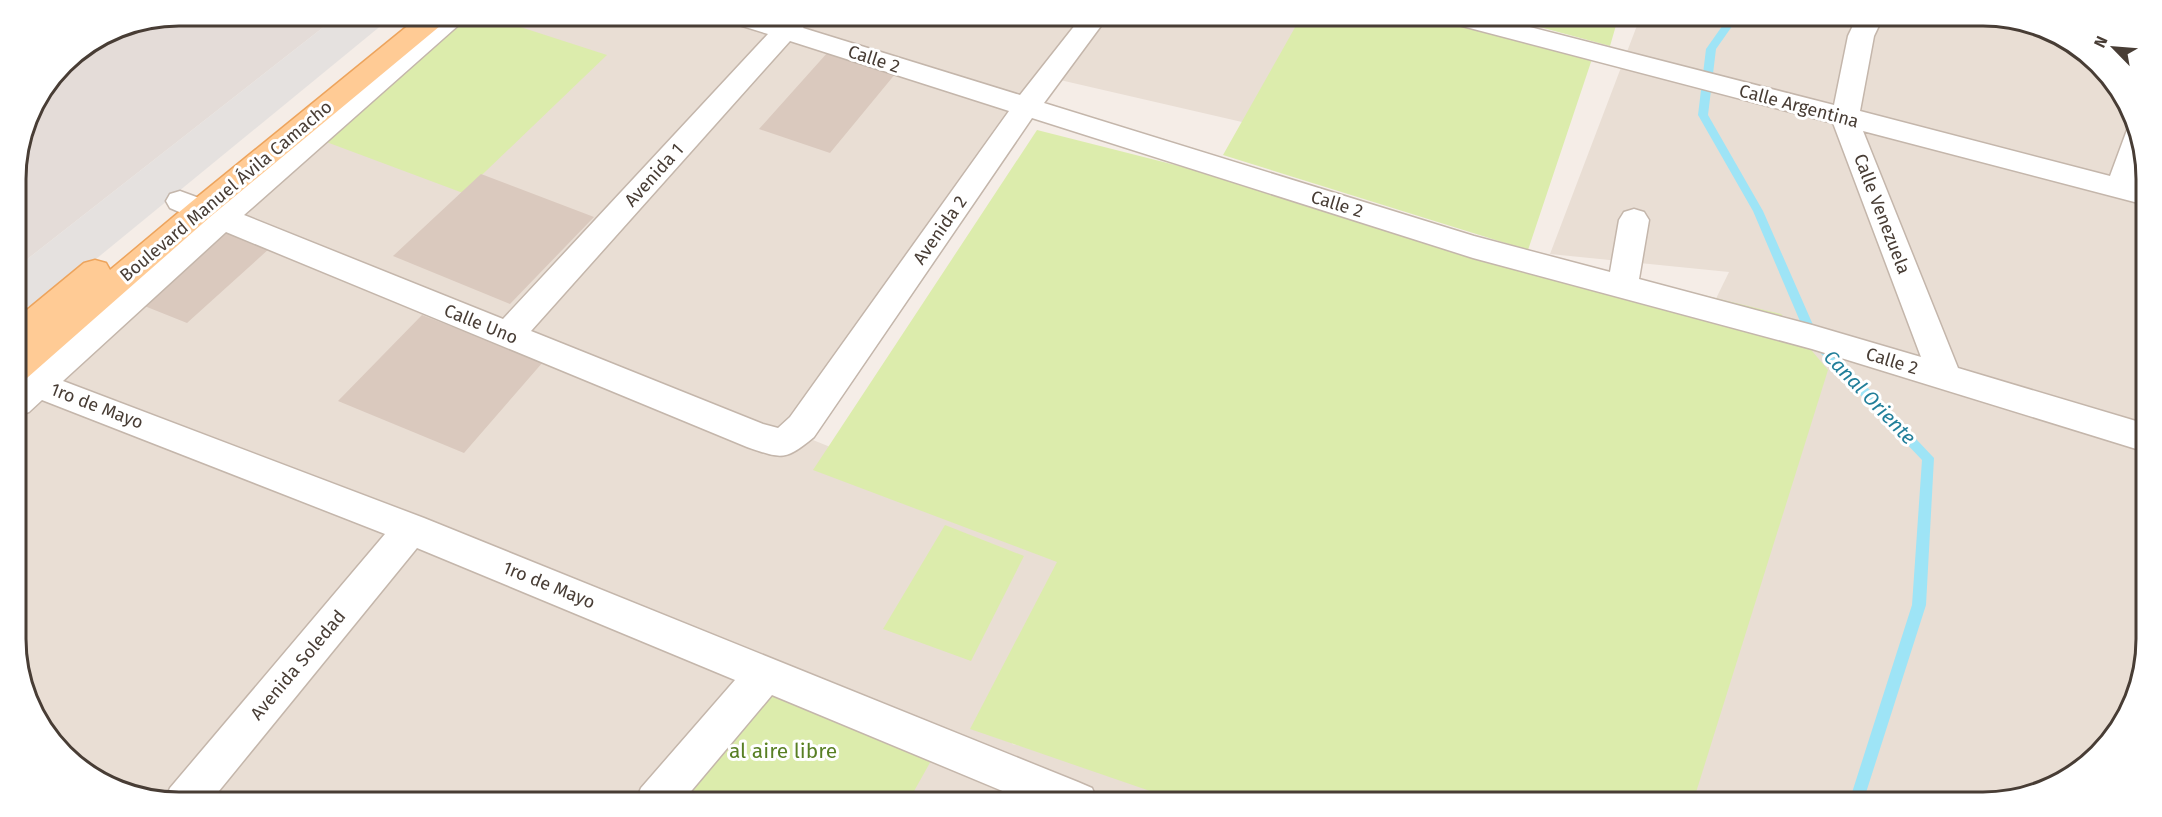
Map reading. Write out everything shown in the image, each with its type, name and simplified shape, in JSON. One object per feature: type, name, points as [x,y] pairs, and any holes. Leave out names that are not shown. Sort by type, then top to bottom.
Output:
[{"type":"main road","name":"Boulevard Manuel Ávila Camacho","points":[[200,210],[392,26]]},
{"type":"main road","name":"Boulevard Manuel Ávila Camacho","points":[[26,330],[200,210],[424,26]]},
{"type":"street","points":[[26,379],[200,210],[443,26]]},
{"type":"street","name":"Avenida 1","points":[[508,335],[790,26]]},
{"type":"street","name":"Calle 2","points":[[801,26],[1026,107],[1473,247],[1812,337],[2136,435]]},
{"type":"street","name":"Avenida 2","points":[[783,443],[802,427],[1026,107],[1088,26]]},
{"type":"street","name":"Calle Argentina","points":[[1494,26],[2133,192]]},
{"type":"street","points":[[1845,119],[1861,36],[1866,26]]},
{"type":"street","name":"Calle Venezuela","points":[[1845,119],[1945,376]]},
{"type":"street","points":[[2133,192],[2135,162]]},
{"type":"street","name":"Calle Uno","points":[[200,210],[759,437],[783,443]]},
{"type":"street","points":[[1622,287],[1634,220]]},
{"type":"street","name":"1ro de Mayo","points":[[26,385],[411,529],[1053,792]]},
{"type":"street","name":"Avenida Soledad","points":[[192,792],[411,529]]},
{"type":"street","points":[[664,792],[766,673]]},
{"type":"shaded area","points":[[325,26],[26,260],[26,169],[31,139],[37,120],[51,94],[70,70],[85,57],[111,41],[149,28]]},
{"type":"shaded area","points":[[325,26],[381,26],[35,309],[26,305],[26,260]]},
{"type":"shaded area","points":[[410,26],[1317,26],[1268,128],[1060,80],[813,440],[1076,547],[1012,744],[1238,791],[179,792],[129,783],[94,766],[64,739],[41,706],[28,668],[26,638],[26,343],[30,344]]},
{"type":"shaded area","points":[[1637,26],[1983,26],[2013,28],[2051,41],[2068,51],[2084,64],[2084,78],[2098,78],[2111,94],[2125,120],[2131,139],[2136,179],[2136,648],[2134,668],[2121,706],[2098,739],[2077,760],[2042,780],[1993,791],[1475,791],[1729,272],[1550,254]]},
{"type":"green space","points":[[456,26],[517,26],[607,55],[463,193],[321,140]]},
{"type":"green space","points":[[1296,26],[1470,26],[1592,59],[1528,250],[1223,155]]},
{"type":"green space","points":[[1536,26],[1616,26],[1610,46]]},
{"type":"green space","points":[[1037,130],[1781,314],[1828,370],[1696,791],[1151,791],[970,729],[1057,562],[813,470]]},
{"type":"green space","points":[[945,525],[1024,556],[971,661],[883,629]]},
{"type":"green space","name":"al aire libre","points":[[768,689],[932,759],[914,792],[684,792]]},
{"type":"building","points":[[828,52],[896,73],[830,153],[759,129]]},
{"type":"building","points":[[481,174],[594,217],[510,304],[393,256]]},
{"type":"building","points":[[221,229],[270,248],[187,323],[137,303]]},
{"type":"building","points":[[422,315],[543,362],[464,453],[338,401]]},
{"type":"waterway","name":"Canal Oriente","points":[[1727,26],[1711,49],[1703,115],[1758,211],[1812,337],[1928,458],[1919,605],[1859,791]]}]
